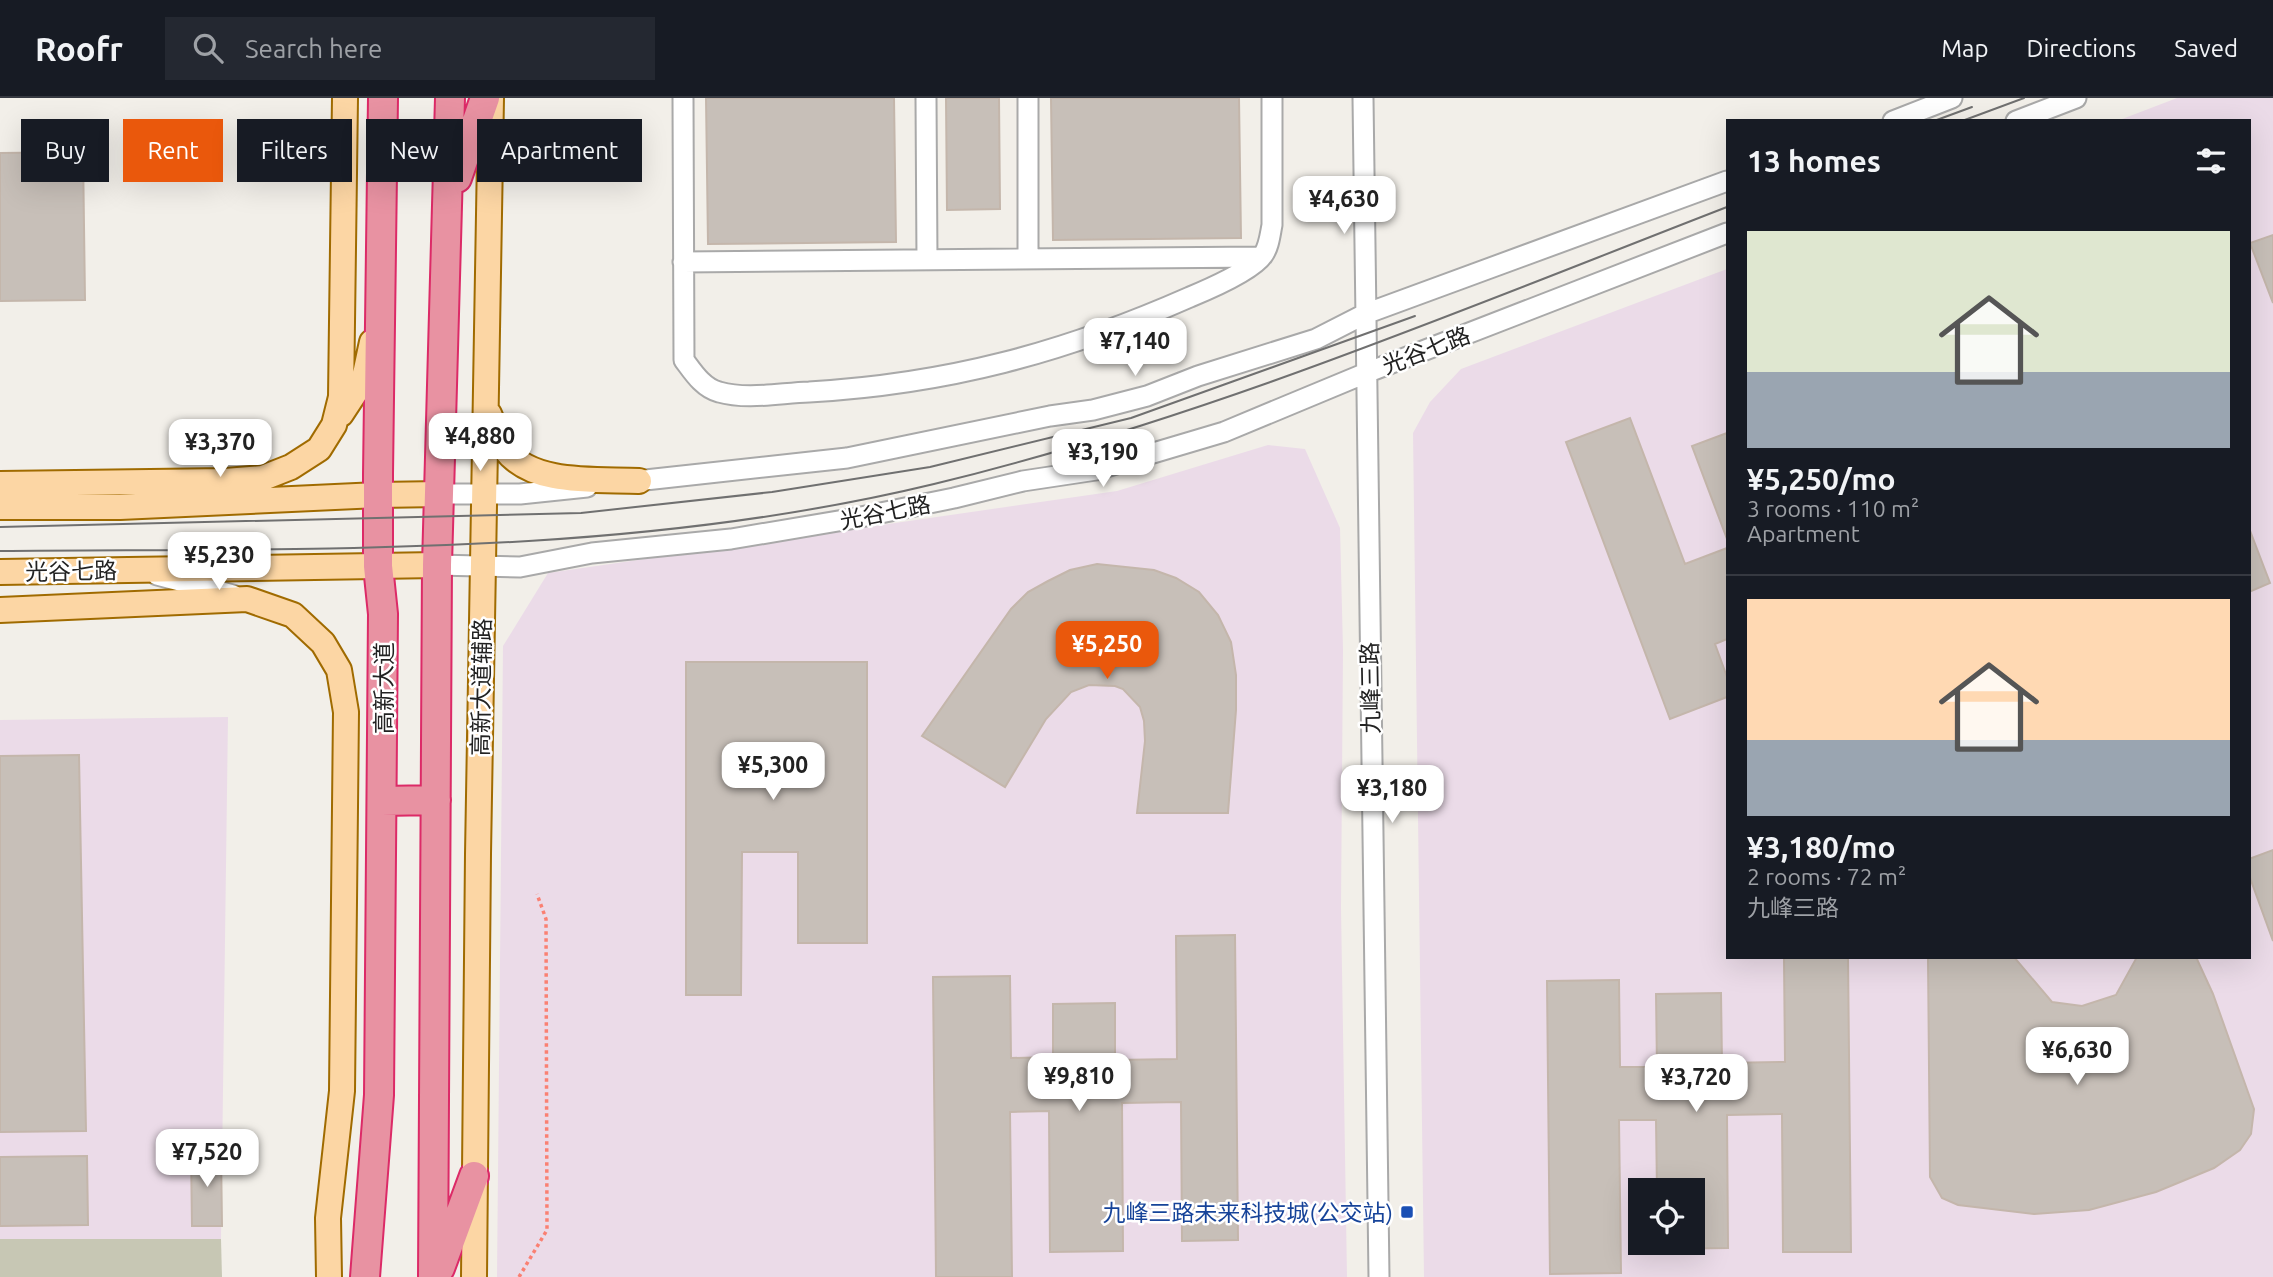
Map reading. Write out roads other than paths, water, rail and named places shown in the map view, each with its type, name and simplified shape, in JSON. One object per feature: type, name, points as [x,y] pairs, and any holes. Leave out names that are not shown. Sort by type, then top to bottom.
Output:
[{"type":"highway","name":"高新大道","points":[[365,1277],[379,1095],[383,614],[378,566],[383,98]]},
{"type":"highway","points":[[435,1277],[437,565],[450,98]]},
{"type":"highway","points":[[448,204],[485,98]]},
{"type":"highway","points":[[382,801],[436,800]]},
{"type":"highway","points":[[435,1277],[474,1176]]},
{"type":"main road","points":[[334,425],[341,397],[345,98]]},
{"type":"main road","name":"高新大道辅路","points":[[474,1277],[491,98]]},
{"type":"main road","points":[[0,484],[225,481],[263,478],[291,467],[319,449],[364,379],[380,304]]},
{"type":"main road","points":[[486,407],[506,450],[527,469],[550,476],[639,481]]},
{"type":"main road","points":[[0,507],[120,507],[440,494]]},
{"type":"main road","name":"光谷七路","points":[[0,572],[437,565]]},
{"type":"main road","points":[[0,610],[247,599],[293,615],[323,643],[339,670],[346,712],[342,1091],[328,1218],[329,1277]]},
{"type":"street","points":[[683,98],[684,360],[697,378],[716,392],[747,395],[871,388],[964,374],[1066,346],[1142,318],[1224,282],[1262,257],[1268,244],[1272,225],[1272,98]]},
{"type":"street","points":[[926,98],[926,260]]},
{"type":"street","points":[[1028,98],[1028,259]]},
{"type":"street","name":"九峰三路","points":[[1363,98],[1379,1277]]},
{"type":"street","points":[[1898,119],[1952,98]]},
{"type":"street","points":[[2021,119],[2076,98]]},
{"type":"street","points":[[440,494],[520,494],[847,458],[1050,416],[1093,410],[1147,396],[1230,365],[1316,339],[1365,314],[1726,181]]},
{"type":"street","name":"光谷七路","points":[[437,565],[520,567],[592,554],[731,539],[856,518],[1023,481],[1096,470],[1224,432],[1366,373],[1726,233]]},
{"type":"street","points":[[683,262],[1262,257]]},
{"type":"street","points":[[215,502],[255,495],[291,467]]},
{"type":"street","points":[[46,484],[120,507]]},
{"type":"street","points":[[139,570],[247,599]]},
{"type":"tram line","points":[[1967,119],[2024,98]]},
{"type":"tram line","points":[[1939,119],[1972,107]]},
{"type":"tram line","points":[[0,551],[235,550],[470,544],[587,537],[703,525],[819,508],[934,484],[1036,457],[1236,394],[1433,322],[1726,207]]},
{"type":"tram line","points":[[0,527],[581,513],[772,492],[930,467],[1131,418],[1415,316]]},
{"type":"place","name":"九峰三路未来科技城(公交站)","points":[[1407,1212]]}]
